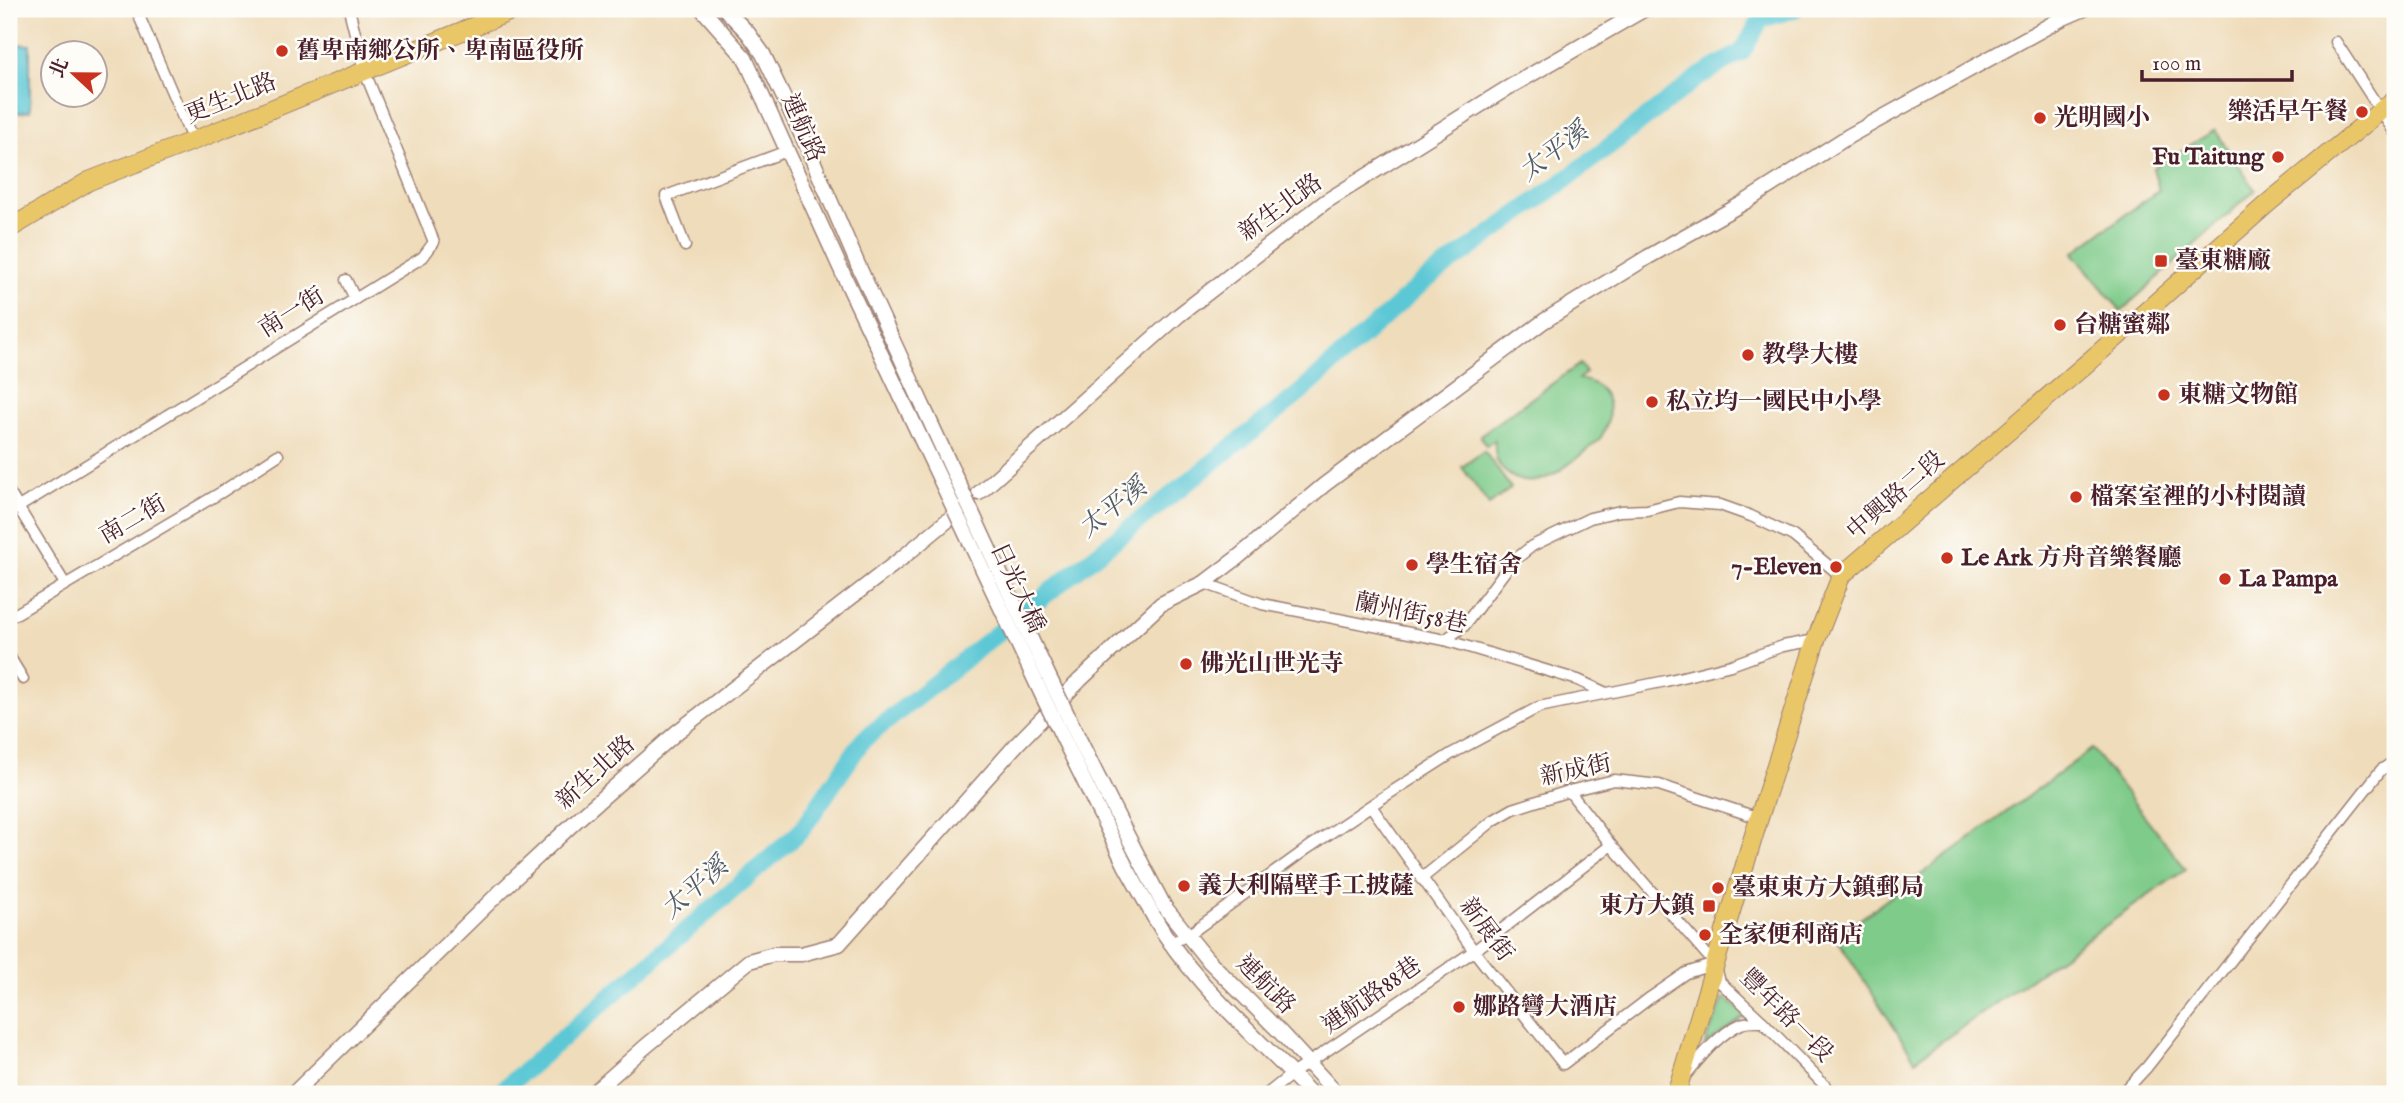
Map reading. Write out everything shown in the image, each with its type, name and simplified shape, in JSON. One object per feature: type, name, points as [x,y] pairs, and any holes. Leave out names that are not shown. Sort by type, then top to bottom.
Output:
[{"type":"main road","name":"更生北路","points":[[9,229],[89,181],[516,9]]},
{"type":"main road","name":"中興路二段","points":[[1678,1088],[1759,818],[1816,640],[1841,576],[2268,203],[2395,99]]},
{"type":"street","points":[[136,9],[193,141]]},
{"type":"street","points":[[349,9],[364,70]]},
{"type":"street","name":"連航路","points":[[702,9],[745,58],[845,276]]},
{"type":"street","name":"連航路","points":[[725,9],[748,33],[770,69],[858,265]]},
{"type":"street","name":"新生北路","points":[[979,493],[1179,315],[1325,202],[1506,89],[1645,9]]},
{"type":"street","points":[[593,1094],[645,1047],[750,961],[774,954],[801,954],[839,944],[1017,744],[1161,604],[1204,583],[1334,477],[1544,321],[1745,202],[1849,136],[2061,19],[2084,9]]},
{"type":"street","points":[[2336,42],[2395,133]]},
{"type":"street","points":[[752,74],[770,69]]},
{"type":"street","name":"南一街","points":[[13,510],[423,257],[434,242],[364,70]]},
{"type":"street","points":[[685,246],[666,195],[786,151]]},
{"type":"street","name":"日光大橋","points":[[858,265],[1159,911]]},
{"type":"street","name":"日光大橋","points":[[845,276],[1125,865],[1159,911]]},
{"type":"street","points":[[346,280],[355,299]]},
{"type":"street","name":"南二街","points":[[9,618],[220,494],[278,455]]},
{"type":"street","points":[[9,492],[13,510],[65,584]]},
{"type":"street","points":[[1445,640],[1464,626],[1511,563],[1532,546],[1590,518],[1620,511],[1647,510],[1679,502],[1720,505],[1769,523],[1793,536],[1841,576]]},
{"type":"street","name":"新生北路","points":[[293,1094],[501,891],[677,732],[953,516]]},
{"type":"street","name":"蘭州街58巷","points":[[1204,583],[1262,604],[1445,640],[1578,680],[1606,692]]},
{"type":"street","points":[[1169,944],[1188,935],[1308,848],[1451,754],[1539,707],[1731,665],[1783,646],[1816,640]]},
{"type":"street","points":[[9,656],[23,679]]},
{"type":"street","points":[[2122,1094],[2155,1057],[2381,770],[2395,761]]},
{"type":"street","name":"新成街","points":[[1421,879],[1494,820],[1528,803],[1614,780],[1659,785],[1759,818]]},
{"type":"street","name":"豐年路一段","points":[[1569,791],[1611,845],[1715,964],[1720,982],[1833,1094]]},
{"type":"street","name":"新展街","points":[[1371,806],[1474,951],[1563,1064],[1686,973],[1715,964]]},
{"type":"street","name":"連航路88巷","points":[[1267,1094],[1292,1074],[1474,951],[1611,845]]},
{"type":"street","name":"連航路","points":[[1159,911],[1188,935],[1206,958],[1337,1094]]},
{"type":"street","name":"連航路","points":[[1159,911],[1169,944],[1208,989],[1311,1094]]},
{"type":"street","points":[[1678,1088],[1702,1055],[1727,1034],[1742,1023],[1763,1022]]},
{"type":"green space","points":[[2215,130],[2255,190],[2121,311],[2073,253],[2159,190],[2153,168]]},
{"type":"green space","points":[[1580,364],[1586,373],[1578,379],[1591,382],[1601,389],[1608,403],[1606,427],[1598,441],[1567,466],[1544,479],[1520,480],[1508,474],[1497,459],[1495,440],[1486,446],[1480,435]]},
{"type":"green space","points":[[1484,451],[1511,488],[1489,505],[1462,467]]},
{"type":"green space","points":[[2092,749],[2186,869],[1915,1060],[1836,937]]},
{"type":"green space","points":[[1724,998],[1749,1016],[1704,1046]]},
{"type":"water","points":[[9,44],[30,45],[30,111],[20,113],[9,110]]},
{"type":"waterway","name":"太平溪","points":[[498,1094],[801,831],[863,740],[1300,393],[1421,284],[1568,178],[1700,76],[1742,52],[1761,19],[1795,9]]},
{"type":"place","name":"舊卑南鄉公所、卑南區役所","points":[[282,51]]},
{"type":"place","name":"樂活早午餐","points":[[2362,112]]},
{"type":"place","name":"光明國小","points":[[2040,118]]},
{"type":"place","name":"Fu Taitung","points":[[2278,157]]},
{"type":"place","name":"臺東糖廠","points":[[2161,261]]},
{"type":"place","name":"台糖蜜鄰","points":[[2060,325]]},
{"type":"place","name":"教學大樓","points":[[1748,355]]},
{"type":"place","name":"東糖文物館","points":[[2164,395]]},
{"type":"place","name":"私立均一國民中小學","points":[[1652,402]]},
{"type":"place","name":"檔案室裡的小村閱讀","points":[[2076,497]]},
{"type":"place","name":"Le Ark 方舟音樂餐廳","points":[[1947,558]]},
{"type":"place","name":"學生宿舍","points":[[1412,565]]},
{"type":"place","name":"7-Eleven","points":[[1836,567]]},
{"type":"place","name":"La Pampa","points":[[2225,579]]},
{"type":"place","name":"佛光山世光寺","points":[[1186,664]]},
{"type":"place","name":"義大利隔壁手工披薩","points":[[1184,886]]},
{"type":"place","name":"臺東東方大鎮郵局","points":[[1718,888]]},
{"type":"place","name":"東方大鎮","points":[[1709,906]]},
{"type":"place","name":"全家便利商店","points":[[1705,935]]},
{"type":"place","name":"娜路彎大酒店","points":[[1459,1007]]}]
